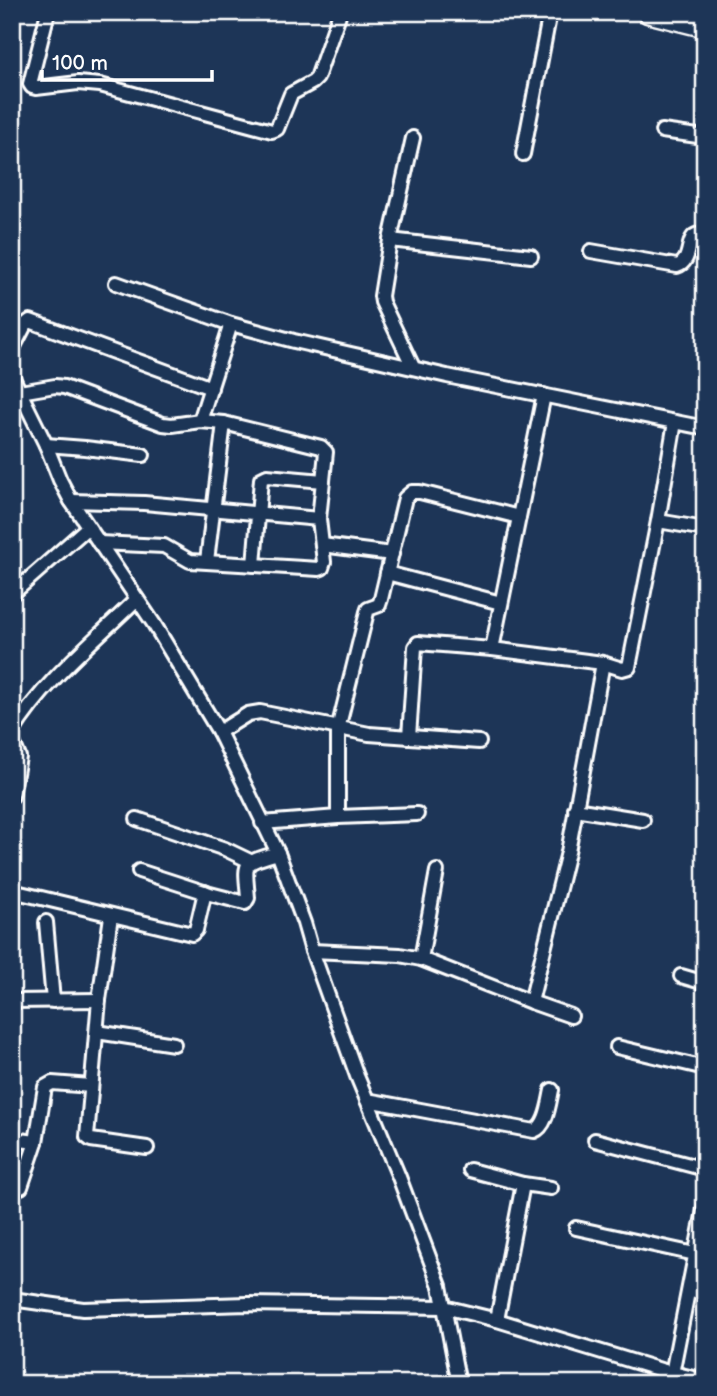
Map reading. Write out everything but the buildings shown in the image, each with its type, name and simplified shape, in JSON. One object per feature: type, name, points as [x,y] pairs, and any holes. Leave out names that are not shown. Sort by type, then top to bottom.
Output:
[{"type":"highway","points":[[649,12],[705,26]]},
{"type":"street","points":[[48,12],[30,84],[32,87],[78,83],[100,85],[274,131],[291,94],[317,78],[340,12]]},
{"type":"street","points":[[523,154],[550,12]]},
{"type":"street","points":[[662,131],[705,137]]},
{"type":"street","points":[[413,138],[382,286],[382,302],[413,368]]},
{"type":"street","points":[[591,251],[677,266],[687,260],[694,235],[705,235]]},
{"type":"street","points":[[390,240],[531,256]]},
{"type":"street","points":[[116,283],[231,324],[294,341],[447,376],[705,428]]},
{"type":"street","points":[[12,350],[25,325],[30,321],[211,388]]},
{"type":"street","points":[[200,421],[231,324]]},
{"type":"street","points":[[12,376],[47,445],[71,501],[154,624],[219,732],[278,853],[356,1076],[368,1100],[440,1286],[459,1384]]},
{"type":"street","points":[[20,392],[64,387],[163,424],[200,421],[224,424],[325,448],[319,519],[323,568],[190,561],[164,546],[99,543]]},
{"type":"street","points":[[492,649],[544,396]]},
{"type":"street","points":[[409,737],[415,647],[418,643],[603,663],[622,669],[629,667],[675,422]]},
{"type":"street","points":[[207,562],[224,424]]},
{"type":"street","points":[[47,445],[143,455]]},
{"type":"street","points":[[254,565],[261,482],[264,477],[323,481]]},
{"type":"street","points":[[338,817],[338,729],[367,612],[379,605],[405,498],[412,492],[420,492],[519,517]]},
{"type":"street","points":[[71,501],[144,503],[319,519]]},
{"type":"street","points":[[658,521],[705,529]]},
{"type":"street","points":[[12,594],[88,527]]},
{"type":"street","points":[[322,545],[392,554]]},
{"type":"street","points":[[387,573],[501,603]]},
{"type":"street","points":[[12,733],[29,708],[65,668],[137,599]]},
{"type":"street","points":[[531,1002],[568,852],[603,663]]},
{"type":"street","points":[[219,732],[253,712],[369,734],[479,742]]},
{"type":"street","points":[[12,740],[19,757],[12,796]]},
{"type":"street","points":[[575,808],[643,820]]},
{"type":"street","points":[[262,823],[417,814]]},
{"type":"street","points":[[137,819],[225,849],[250,861]]},
{"type":"street","points":[[139,871],[245,903],[248,898],[246,867],[250,861],[278,853]]},
{"type":"street","points":[[421,959],[437,871]]},
{"type":"street","points":[[12,891],[192,934],[196,930],[205,892]]},
{"type":"street","points":[[111,916],[99,1000],[87,1137],[91,1140],[147,1147]]},
{"type":"street","points":[[46,922],[53,1000]]},
{"type":"street","points":[[312,951],[400,955],[421,959],[571,1016]]},
{"type":"street","points":[[681,976],[705,983]]},
{"type":"street","points":[[12,1000],[99,1000]]},
{"type":"street","points":[[97,1032],[174,1044]]},
{"type":"street","points":[[617,1046],[705,1068]]},
{"type":"street","points":[[21,1187],[36,1142],[45,1087],[52,1083],[91,1086]]},
{"type":"street","points":[[368,1100],[534,1131],[543,1124],[552,1090]]},
{"type":"street","points":[[12,1139],[36,1142]]},
{"type":"street","points":[[595,1140],[705,1169]]},
{"type":"street","points":[[470,1170],[523,1184],[551,1188]]},
{"type":"street","points":[[497,1320],[523,1184]]},
{"type":"street","points":[[671,1378],[705,1205]]},
{"type":"street","points":[[576,1228],[695,1254]]},
{"type":"street","points":[[689,1291],[705,1293]]},
{"type":"street","points":[[12,1299],[83,1309],[248,1304],[444,1307],[497,1320],[671,1378],[705,1381]]}]
